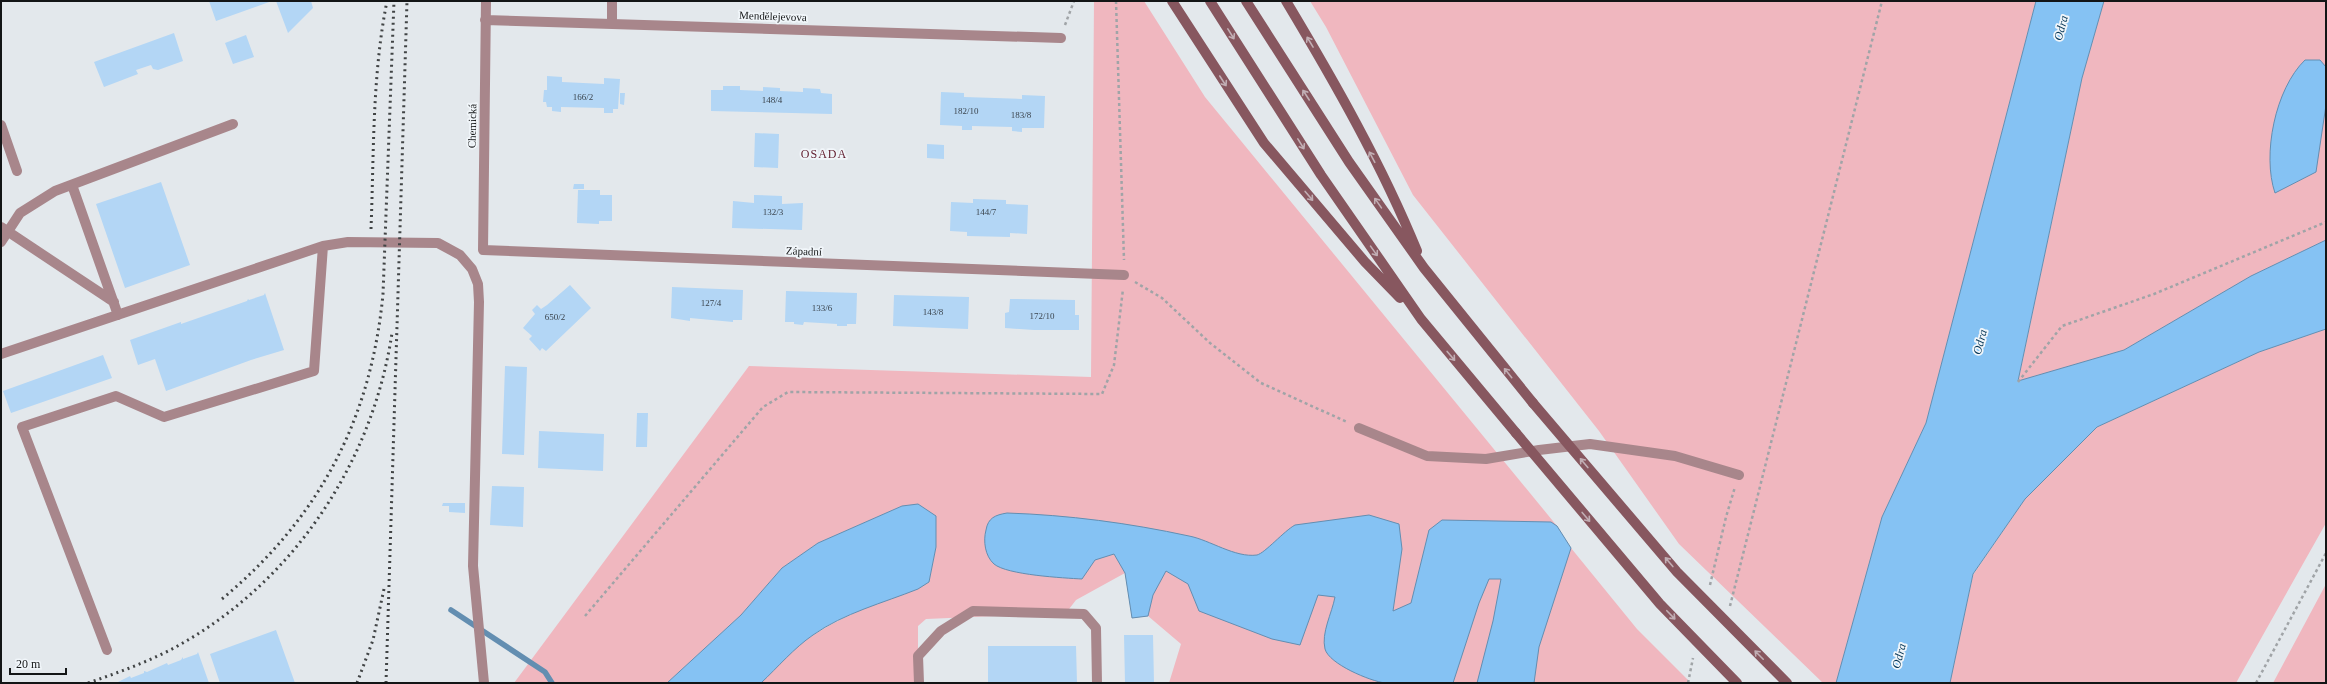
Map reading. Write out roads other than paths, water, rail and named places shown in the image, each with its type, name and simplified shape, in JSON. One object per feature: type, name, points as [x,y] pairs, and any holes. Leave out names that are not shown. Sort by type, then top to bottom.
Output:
[{"type":"main road","points":[[1172,1],[1264,143],[1365,262],[1421,320],[1660,604],[1737,683]]},
{"type":"main road","points":[[1210,1],[1321,175],[1421,320]]},
{"type":"main road","points":[[1246,1],[1349,162],[1424,268],[1533,403],[1677,572],[1787,683]]},
{"type":"main road","points":[[1286,1],[1314,47],[1399,207],[1424,268]]},
{"type":"street","name":"Chemická","points":[[483,250],[486,1]]},
{"type":"street","points":[[612,1],[612,23]]},
{"type":"street","name":"Mendělejevova","points":[[485,20],[1061,38]]},
{"type":"street","points":[[1,242],[4,229],[20,213],[55,191],[233,124]]},
{"type":"street","points":[[1,125],[17,171]]},
{"type":"street","points":[[72,185],[118,315]]},
{"type":"street","points":[[4,229],[114,302]]},
{"type":"street","points":[[1,354],[323,246],[348,242],[438,243],[460,255],[472,269],[478,284],[473,566],[484,683]]},
{"type":"street","points":[[106,650],[22,427],[116,396],[164,417],[314,371],[323,246]]},
{"type":"street","name":"Západní","points":[[483,250],[1124,275]]},
{"type":"street","points":[[1359,428],[1427,456],[1486,459],[1539,450],[1590,444],[1675,456],[1739,475]]},
{"type":"street","points":[[919,683],[918,656],[941,631],[973,611],[1084,614],[1096,628],[1097,683]]},
{"type":"water","name":"Odra","points":[[2036,1],[2104,1],[2082,78],[2018,381],[2124,350],[2251,276],[2326,240],[2326,329],[2259,352],[2097,427],[2025,499],[1973,574],[1950,683],[1836,683],[1882,517],[1926,423]]},
{"type":"water","points":[[2305,60],[2320,60],[2326,67],[2326,105],[2316,172],[2275,193],[2271,178],[2270,160],[2274,123],[2286,88],[2295,72]]},
{"type":"water","points":[[918,504],[936,516],[936,547],[929,582],[918,589],[851,614],[825,627],[799,646],[761,683],[667,683],[741,615],[782,568],[818,543],[902,506]]},
{"type":"water","points":[[1007,513],[1098,520],[1144,527],[1197,538],[1240,554],[1249,555],[1257,555],[1295,525],[1369,515],[1399,524],[1402,549],[1393,611],[1411,603],[1429,530],[1442,520],[1551,522],[1557,526],[1571,548],[1539,647],[1534,683],[1477,683],[1493,621],[1501,579],[1489,579],[1479,603],[1453,683],[1385,683],[1378,682],[1351,671],[1328,655],[1325,649],[1324,636],[1335,597],[1318,595],[1300,645],[1272,639],[1199,611],[1188,584],[1166,571],[1153,595],[1148,616],[1132,618],[1125,573],[1114,554],[1095,560],[1082,579],[1050,577],[1011,571],[994,564],[987,553],[986,548],[985,534],[987,526],[993,518]]},
{"type":"waterway","points":[[451,610],[545,672],[552,683]]},
{"type":"railway","points":[[371,229],[376,86],[382,29],[387,1]]},
{"type":"railway","points":[[222,599],[256,568],[286,535],[312,500],[334,463],[352,425],[366,383],[377,340],[383,294],[394,1]]},
{"type":"railway","points":[[386,683],[407,1]]},
{"type":"railway","points":[[88,683],[131,668],[162,654],[215,623],[253,592],[288,556],[319,517],[345,475],[366,430],[382,382],[392,333]]},
{"type":"railway","points":[[357,683],[373,640],[384,589]]},
{"type":"district","name":"OSADA","points":[[824,154]]}]
